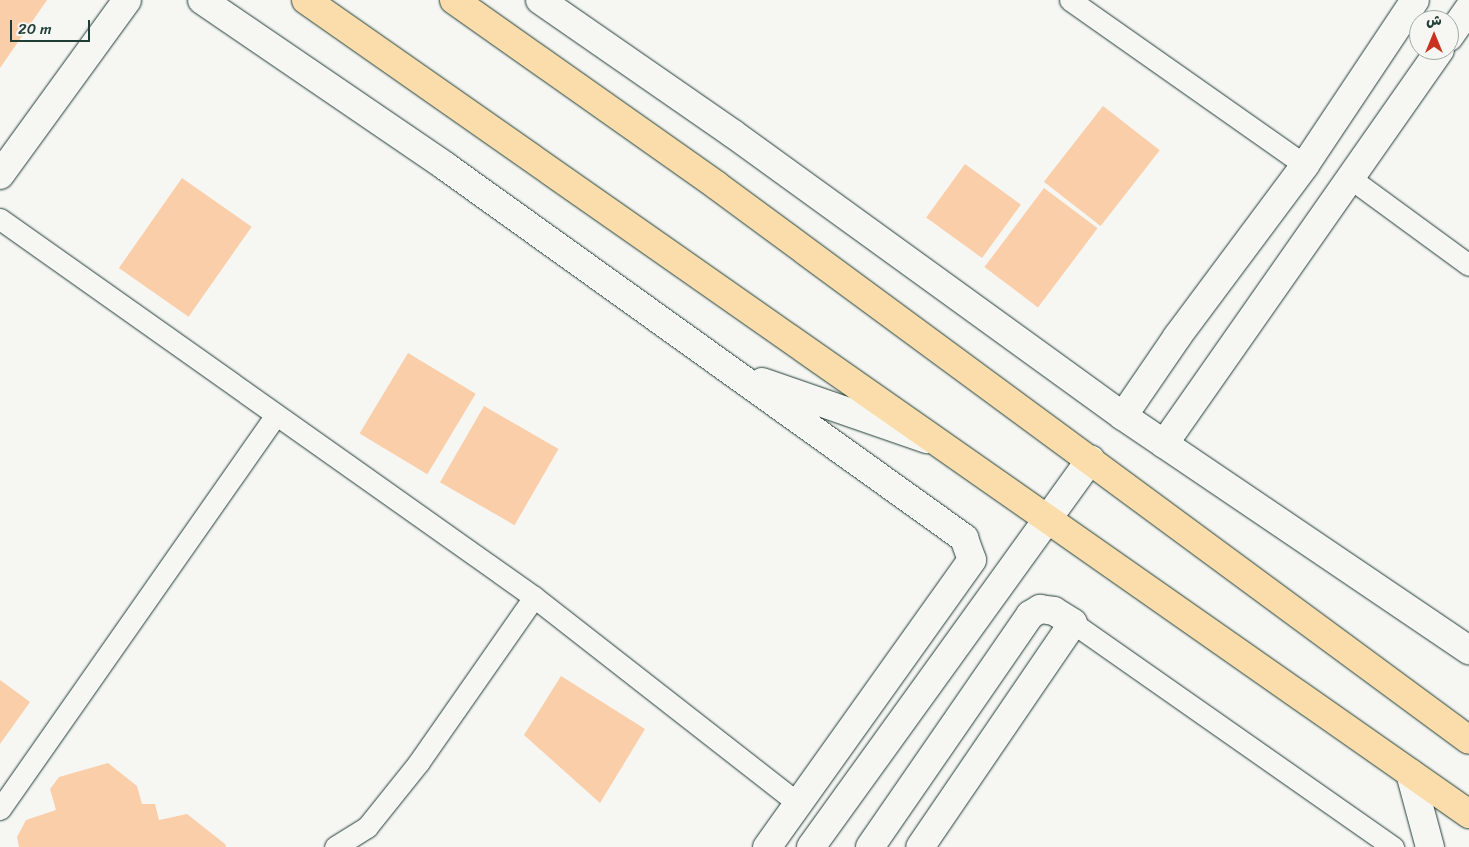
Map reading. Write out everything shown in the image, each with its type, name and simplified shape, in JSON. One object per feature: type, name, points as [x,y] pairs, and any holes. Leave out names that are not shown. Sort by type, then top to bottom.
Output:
[{"type":"main road","points":[[0,175],[127,0]]},
{"type":"main road","points":[[202,0],[445,166],[964,538],[972,560],[767,847]]},
{"type":"main road","points":[[306,0],[1469,814]]},
{"type":"main road","points":[[454,0],[724,190],[1091,459],[1469,740]]},
{"type":"main road","points":[[540,0],[732,133],[1123,416],[1469,650]]},
{"type":"main road","points":[[1123,416],[1177,337],[1305,165],[1415,0]]},
{"type":"main road","points":[[1459,22],[1469,8]]},
{"type":"main road","points":[[1164,444],[1433,60]]},
{"type":"main road","points":[[732,372],[940,444]]},
{"type":"main road","points":[[811,847],[1091,459]]},
{"type":"main road","points":[[870,847],[1030,615],[1040,609],[1054,611],[1073,623],[920,847]]},
{"type":"main road","points":[[1410,773],[1430,847]]},
{"type":"street","points":[[1070,0],[1305,165]]},
{"type":"street","points":[[1350,178],[1469,264]]},
{"type":"street","points":[[0,219],[534,597],[799,804]]},
{"type":"street","points":[[0,809],[276,415]]},
{"type":"street","points":[[335,847],[366,827],[419,762],[534,597]]},
{"type":"street","points":[[1073,623],[1393,847]]},
{"type":"building","points":[[0,0],[47,0],[0,68]]},
{"type":"building","points":[[1103,106],[1160,150],[1101,226],[1044,182]]},
{"type":"building","points":[[965,164],[1021,205],[982,258],[926,217]]},
{"type":"building","points":[[182,178],[252,227],[189,317],[119,268]]},
{"type":"building","points":[[1044,188],[1098,228],[1038,307],[984,267]]},
{"type":"building","points":[[408,353],[476,394],[427,474],[360,434]]},
{"type":"building","points":[[484,406],[558,449],[514,525],[440,482]]},
{"type":"building","points":[[561,676],[645,729],[600,803],[524,735]]},
{"type":"building","points":[[0,680],[30,702],[0,744]]},
{"type":"building","points":[[108,763],[137,786],[142,804],[155,804],[159,820],[187,814],[225,844],[226,847],[19,847],[17,837],[26,820],[56,810],[50,789],[59,777]]}]
